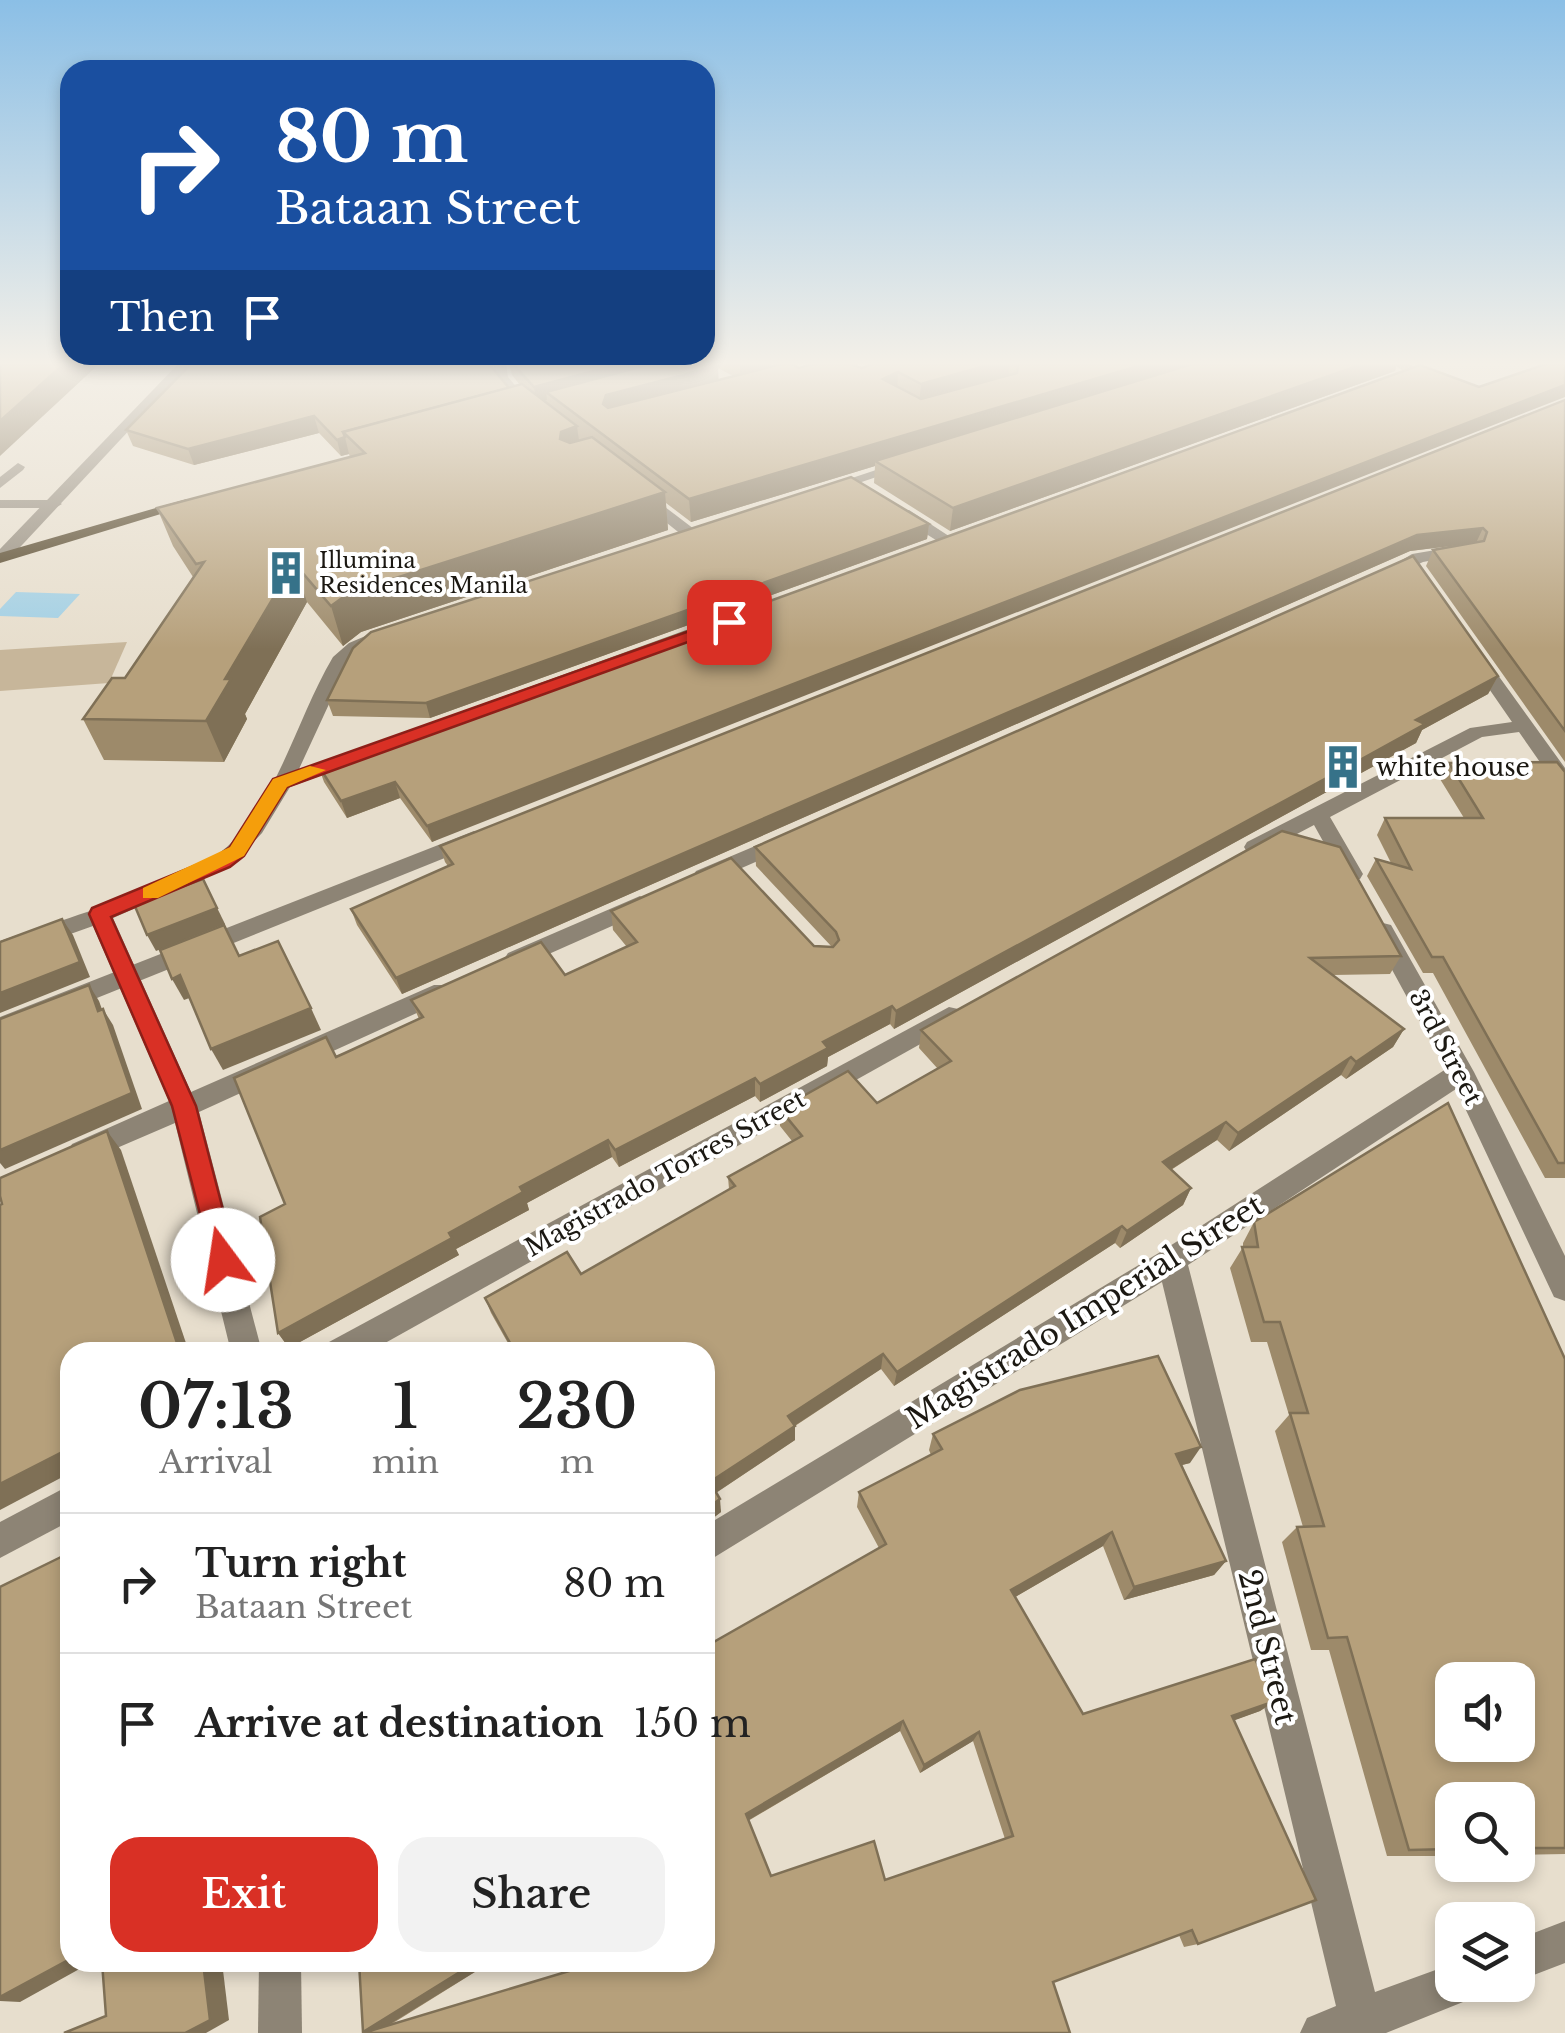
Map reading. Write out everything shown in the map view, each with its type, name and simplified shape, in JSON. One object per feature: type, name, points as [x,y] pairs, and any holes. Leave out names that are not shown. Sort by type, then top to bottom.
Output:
[{"type":"main road","points":[[2,556],[210,497]]},
{"type":"street","points":[[2,556],[97,459]]},
{"type":"street","points":[[797,498],[925,459]]},
{"type":"street","points":[[852,481],[868,491]]},
{"type":"street","points":[[630,487],[688,532]]},
{"type":"street","points":[[885,501],[959,539],[921,553]]},
{"type":"street","points":[[670,538],[706,526]]},
{"type":"street","points":[[1363,585],[1417,571],[1431,554],[1470,550]]},
{"type":"street","points":[[0,950],[100,914],[223,862],[237,851],[280,783],[340,661],[368,640],[400,629]]},
{"type":"street","points":[[1467,644],[1565,783]]},
{"type":"street","points":[[1230,860],[1477,732],[1524,726]]},
{"type":"street","points":[[280,783],[378,748]]},
{"type":"street","name":"3rd Street","points":[[1317,812],[1461,1072],[1565,1286]]},
{"type":"street","points":[[0,1027],[496,829]]},
{"type":"street","points":[[54,1164],[673,890],[741,869],[808,830]]},
{"type":"street","points":[[100,914],[184,1106],[243,1342]]},
{"type":"street","name":"Magistrado Torres Street","points":[[358,1342],[968,1005]]},
{"type":"street","name":"Magistrado Imperial Street","points":[[715,1540],[1172,1260],[1461,1072]]},
{"type":"street","name":"2nd Street","points":[[1172,1260],[1348,2029]]},
{"type":"street","points":[[0,1541],[60,1508]]},
{"type":"street","points":[[1535,1953],[1565,1942]]},
{"type":"street","points":[[280,1972],[280,2033]]},
{"type":"street","points":[[1348,2029],[1435,1992]]},
{"type":"lane","points":[[0,484],[18,467]]},
{"type":"lane","points":[[0,504],[55,504]]},
{"type":"shaded area","points":[[127,642],[109,683],[0,691],[0,650]]},
{"type":"water","points":[[16,592],[80,594],[58,618],[0,616],[0,609]]},
{"type":"building","points":[[343,459],[621,459],[665,492],[349,593],[331,606],[294,563],[225,679],[231,679],[206,721],[83,719],[112,678],[125,678],[204,562],[196,564],[157,508]]},
{"type":"building","points":[[635,459],[825,459],[689,499]]},
{"type":"building","points":[[882,459],[1093,459],[953,508],[875,461]]},
{"type":"building","points":[[1161,459],[1374,459],[427,826],[395,782],[341,801],[318,765]]},
{"type":"building","points":[[1416,459],[1565,459],[1565,731],[1433,550],[1484,541],[1487,532],[1483,528],[1417,535],[396,978],[351,909],[453,864],[440,846]]},
{"type":"building","points":[[851,477],[929,524],[426,703],[327,700],[353,648],[371,632]]},
{"type":"building","points":[[1413,556],[1498,676],[1416,720],[1425,724],[896,1011],[892,1006],[823,1042],[828,1048],[760,1084],[755,1078],[615,1150],[608,1140],[520,1187],[523,1192],[449,1233],[452,1238],[278,1333],[260,1217],[285,1204],[234,1078],[326,1037],[336,1057],[423,1017],[411,1000],[541,942],[565,975],[637,942],[611,911],[731,858],[814,946],[833,947],[839,940],[836,932],[755,847]]},
{"type":"building","points":[[1557,762],[1565,772],[1565,1163],[1558,1163],[1443,957],[1432,957],[1376,859],[1411,869],[1385,818],[1483,818],[1449,763]]},
{"type":"building","points":[[1282,831],[1340,847],[1401,956],[1310,958],[1404,1029],[1356,1062],[1351,1057],[1238,1133],[1226,1122],[1163,1162],[1191,1188],[1127,1231],[1122,1226],[897,1372],[883,1354],[788,1416],[795,1426],[715,1479],[715,1342],[509,1342],[485,1298],[567,1252],[581,1274],[735,1186],[728,1177],[802,1136],[780,1109],[848,1071],[877,1103],[951,1061],[921,1030]]},
{"type":"building","points":[[203,879],[217,908],[147,935],[134,904]]},
{"type":"building","points":[[62,919],[80,962],[0,993],[0,942]]},
{"type":"building","points":[[224,925],[239,956],[278,941],[311,1008],[211,1049],[180,975],[172,979],[160,950]]},
{"type":"building","points":[[89,985],[98,1011],[103,1009],[132,1093],[0,1150],[0,1019]]},
{"type":"building","points":[[1448,1103],[1565,1359],[1565,1848],[1535,1848],[1535,1782],[1435,1782],[1435,1849],[1409,1850],[1347,1637],[1328,1638],[1297,1527],[1324,1526],[1290,1413],[1308,1413],[1280,1322],[1264,1322],[1242,1247],[1258,1247],[1254,1222]]},
{"type":"building","points":[[107,1131],[177,1342],[60,1342],[60,1453],[0,1484],[2,1204],[0,1178]]},
{"type":"building","points":[[1158,1356],[1201,1447],[1176,1454],[1226,1561],[1134,1587],[1112,1532],[1011,1590],[1083,1714],[1255,1659],[1275,1701],[1232,1716],[1316,1900],[1198,1944],[1192,1930],[1053,1982],[1070,2033],[363,2033],[566,1972],[715,1972],[715,1641],[886,1544],[859,1492],[942,1449],[933,1434],[1020,1390]],"holes":[[[903,1721],[924,1765],[979,1732],[1013,1836],[885,1880],[874,1841],[771,1876],[746,1814]]]},
{"type":"building","points":[[60,1557],[60,1964],[0,1997],[0,1587]]},
{"type":"building","points":[[103,1972],[204,1972],[210,2020],[185,2033],[64,2033],[106,2016]]},
{"type":"building","points":[[360,1972],[460,1972],[363,2032]]},
{"type":"slow traffic","points":[[151,893],[223,862],[237,851],[280,783],[316,770]]},
{"type":"place","name":"Illumina Residences Manila","points":[[286,573]]},
{"type":"place","name":"white house","points":[[1343,767]]},
{"type":"route","points":[[223,1260],[184,1106],[100,914],[223,862],[237,851],[280,783],[729,622]]}]
